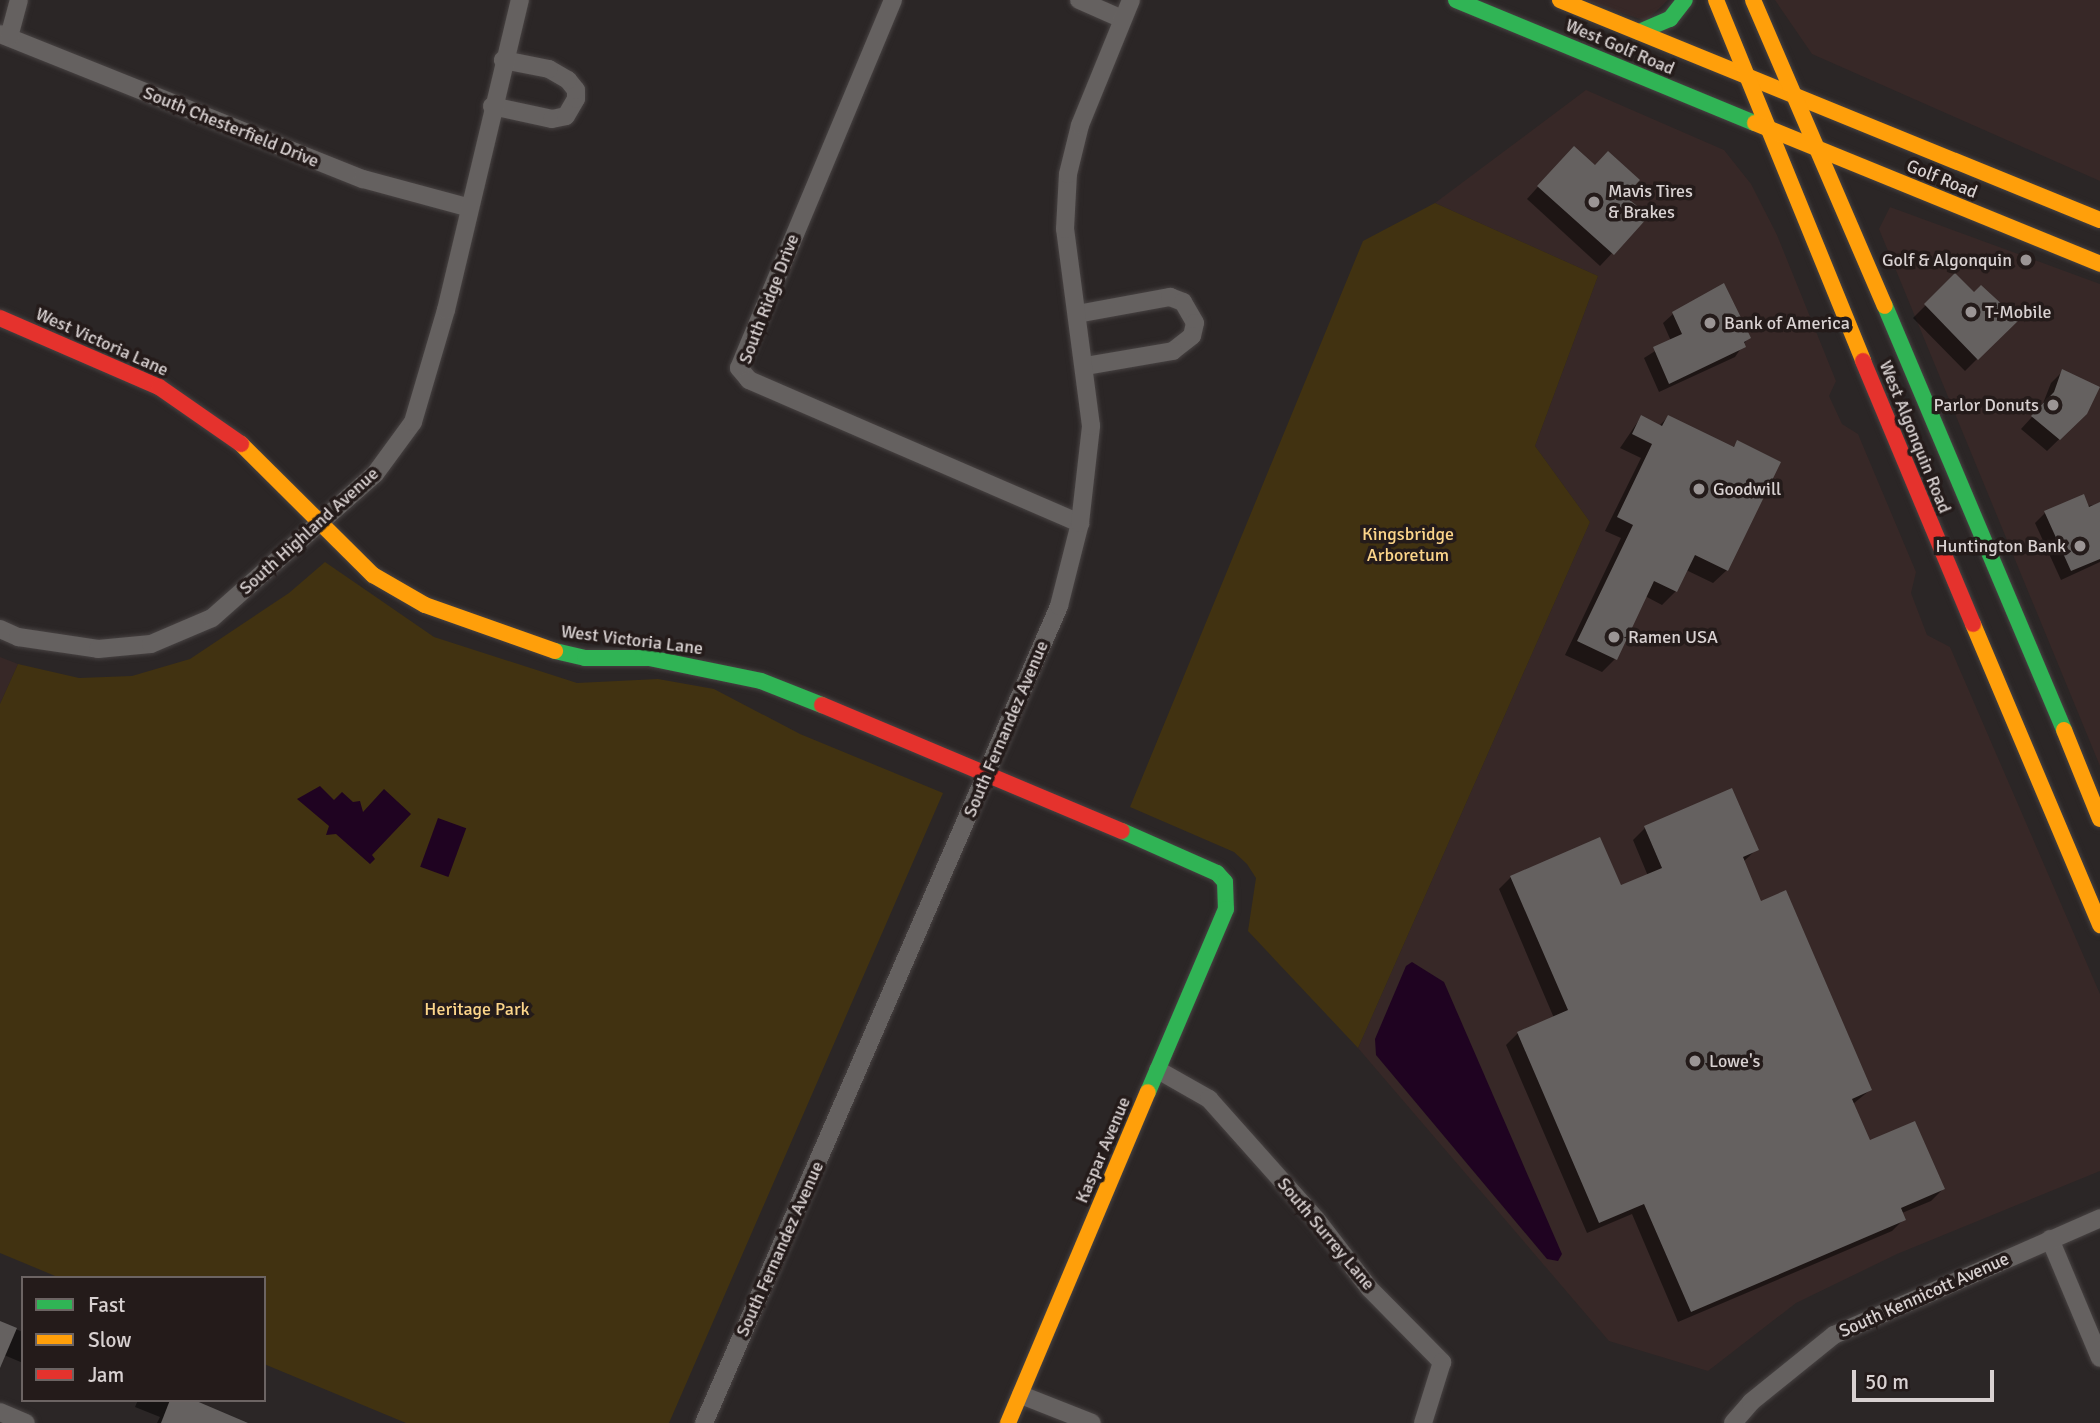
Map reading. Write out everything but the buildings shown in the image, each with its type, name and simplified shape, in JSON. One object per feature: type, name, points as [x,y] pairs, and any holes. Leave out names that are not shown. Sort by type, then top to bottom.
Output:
[{"type":"main road","name":"West Golf Road","points":[[1456,0],[1769,131]]},
{"type":"main road","name":"West Golf Road","points":[[1560,0],[1791,97]]},
{"type":"main road","points":[[1639,32],[1670,19],[1685,0]]},
{"type":"main road","name":"West Algonquin Road","points":[[1716,0],[2100,925]]},
{"type":"main road","name":"West Algonquin Road","points":[[1753,0],[1791,97],[2016,610],[2100,819]]},
{"type":"main road","name":"Golf Road","points":[[1791,97],[2100,220]]},
{"type":"main road","name":"Golf Road","points":[[1769,131],[2100,264]]},
{"type":"main road","name":"West Victoria Lane","points":[[0,318],[159,387],[227,430],[373,575],[425,605],[531,646],[585,658],[649,658],[761,681],[988,772],[1217,873],[1226,890]]},
{"type":"main road","name":"Kaspar Avenue","points":[[1009,1423],[1226,909],[1226,890]]},
{"type":"street","points":[[4,35],[19,0]]},
{"type":"street","name":"South Highland Avenue","points":[[0,629],[97,649],[151,644],[212,618],[375,474],[413,422],[446,310],[467,207],[520,0]]},
{"type":"street","name":"South Ridge Drive","points":[[893,0],[739,368],[749,380],[1080,523]]},
{"type":"street","points":[[1079,0],[1122,19]]},
{"type":"street","name":"South Fernandez Avenue","points":[[704,1423],[1059,606],[1080,523],[1091,426],[1086,366],[1065,229],[1068,174],[1080,125],[1130,0]]},
{"type":"street","name":"South Chesterfield Drive","points":[[4,35],[363,179],[467,207]]},
{"type":"street","points":[[492,106],[552,119],[566,116],[576,99],[576,90],[568,80],[549,69],[503,60]]},
{"type":"street","points":[[1077,314],[1171,296],[1183,302],[1195,323],[1192,336],[1173,351],[1086,366]]},
{"type":"street","name":"South Surrey Lane","points":[[1158,1070],[1209,1099],[1316,1219],[1370,1289],[1443,1363],[1423,1423]]},
{"type":"street","name":"South Kennicott Avenue","points":[[1733,1423],[1751,1402],[1834,1335],[2100,1218]]},
{"type":"street","points":[[2050,1239],[2100,1358]]},
{"type":"street","points":[[1021,1395],[1092,1423]]},
{"type":"street","points":[[0,1412],[26,1423]]},
{"type":"shaded area","points":[[1583,0],[1668,0],[1646,21]]},
{"type":"shaded area","points":[[1775,0],[2100,0],[2100,181],[1812,54]]},
{"type":"shaded area","points":[[1586,90],[1724,150],[1751,184],[1777,235],[1836,381],[1829,396],[1842,424],[1858,434],[1916,572],[1911,593],[1927,635],[1950,647],[2100,994],[2100,1171],[1897,1254],[1796,1303],[1708,1371],[1609,1341],[1358,1048],[1590,522],[1535,446],[1598,276],[1435,203]]},
{"type":"shaded area","points":[[1890,207],[2100,284],[2100,766],[1879,229]]},
{"type":"shaded area","points":[[0,657],[18,664],[0,704]]},
{"type":"shaded area","points":[[320,786],[334,800],[342,792],[353,802],[360,801],[363,812],[384,789],[411,814],[372,855],[375,859],[370,864],[336,834],[326,835],[329,826],[297,799]]},
{"type":"shaded area","points":[[438,818],[466,828],[448,877],[420,867]]},
{"type":"shaded area","points":[[1412,962],[1444,982],[1562,1254],[1558,1261],[1547,1259],[1376,1055],[1375,1039],[1406,966]]},
{"type":"green space","name":"Kingsbridge Arboretum","points":[[1435,203],[1598,276],[1535,446],[1590,522],[1358,1048],[1248,931],[1256,878],[1247,864],[1234,852],[1130,807],[1363,241]]},
{"type":"green space","name":"Heritage Park","points":[[325,562],[434,637],[577,683],[658,679],[714,689],[800,734],[943,793],[669,1423],[406,1423],[266,1365],[266,1276],[55,1276],[0,1253],[0,704],[18,664],[79,678],[132,676],[190,659],[289,593]]},
{"type":"traffic: fast","points":[[1456,0],[1755,123]]},
{"type":"traffic: fast","points":[[1639,32],[1670,19],[1685,0]]},
{"type":"traffic: fast","points":[[1885,306],[2064,730]]},
{"type":"traffic: fast","points":[[555,651],[585,658],[649,658],[761,681],[822,705]]},
{"type":"traffic: fast","points":[[1122,831],[1217,873],[1225,882],[1226,909],[1148,1092]]},
{"type":"traffic: slow","points":[[1560,0],[2100,220]]},
{"type":"traffic: slow","points":[[1716,0],[1863,361]]},
{"type":"traffic: slow","points":[[1753,0],[1885,306]]},
{"type":"traffic: slow","points":[[1755,123],[2100,264]]},
{"type":"traffic: slow","points":[[241,444],[373,575],[425,605],[555,651]]},
{"type":"traffic: slow","points":[[1973,624],[2100,925]]},
{"type":"traffic: slow","points":[[2064,730],[2100,819]]},
{"type":"traffic: slow","points":[[1008,1423],[1148,1092]]},
{"type":"traffic: jam","points":[[0,318],[159,387],[241,444]]},
{"type":"traffic: jam","points":[[1863,361],[1973,624]]},
{"type":"traffic: jam","points":[[822,705],[1122,831]]},
{"type":"place","name":"Mavis Tires & Brakes","points":[[1594,202]]},
{"type":"place","name":"Golf & Algonquin","points":[[2026,260]]},
{"type":"place","name":"T-Mobile","points":[[1971,312]]},
{"type":"place","name":"Bank of America","points":[[1710,323]]},
{"type":"place","name":"Parlor Donuts","points":[[2053,405]]},
{"type":"place","name":"Goodwill","points":[[1699,489]]},
{"type":"place","name":"Huntington Bank","points":[[2080,546]]},
{"type":"place","name":"Ramen USA","points":[[1614,637]]},
{"type":"place","name":"Lowe's","points":[[1695,1061]]}]
